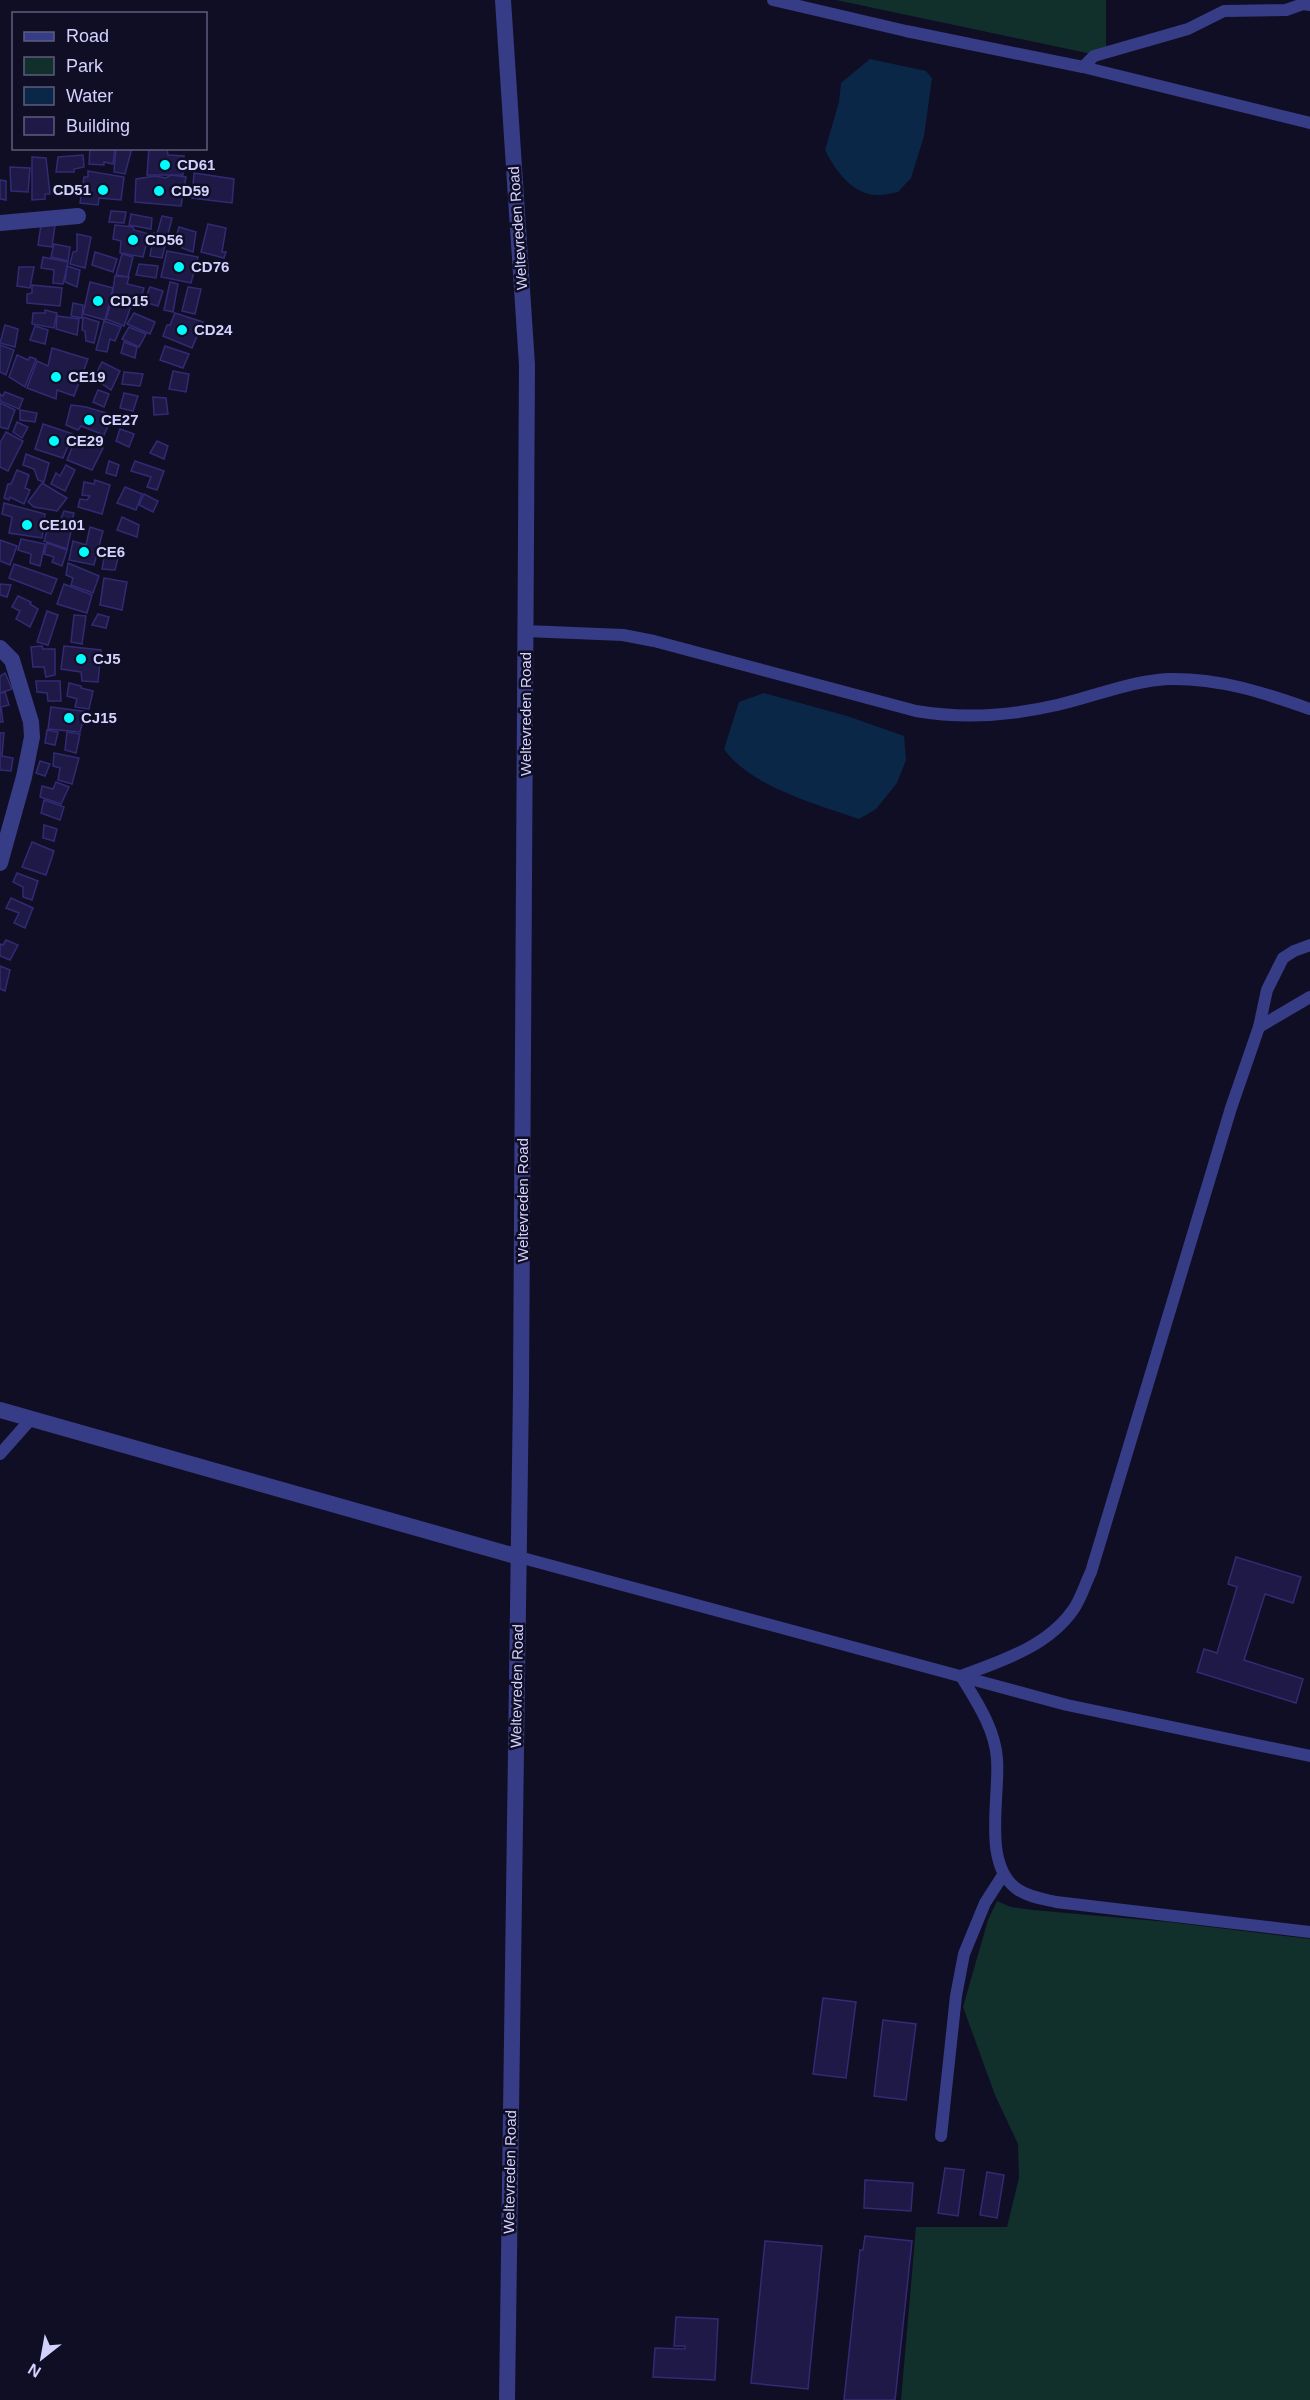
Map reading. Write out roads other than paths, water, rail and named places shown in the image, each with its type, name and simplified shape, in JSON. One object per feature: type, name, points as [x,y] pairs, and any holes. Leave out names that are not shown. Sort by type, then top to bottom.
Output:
[{"type":"street","name":"Weltevreden Road","points":[[503,0],[526,366],[519,1557],[507,2400]]},
{"type":"street","points":[[0,224],[78,216]]},
{"type":"street","points":[[0,648],[12,660],[31,722],[32,737],[24,777],[0,863]]},
{"type":"street","points":[[0,1410],[519,1557]]},
{"type":"lane","points":[[773,0],[906,31],[1083,67],[1310,123]]},
{"type":"lane","points":[[1083,67],[1094,56],[1188,29],[1224,12],[1286,10],[1303,4],[1310,5]]},
{"type":"lane","points":[[526,631],[623,635],[654,641],[916,711],[949,717],[1017,712],[1165,679],[1210,680],[1274,696],[1310,709]]},
{"type":"lane","points":[[961,1676],[1007,1659],[1050,1635],[1073,1610],[1091,1572],[1231,1108],[1259,1027],[1267,990],[1283,958],[1310,945]]},
{"type":"lane","points":[[1259,1027],[1310,997]]},
{"type":"lane","points":[[0,1454],[31,1419]]},
{"type":"lane","points":[[519,1557],[1067,1705],[1310,1756]]},
{"type":"lane","points":[[961,1676],[986,1718],[997,1757],[996,1851],[1003,1875],[1018,1890],[1034,1897],[1056,1902],[1310,1932]]},
{"type":"lane","points":[[941,2136],[956,1996],[964,1953],[985,1904],[1003,1875]]},
{"type":"water","points":[[870,59],[926,71],[932,78],[924,136],[911,178],[898,192],[881,195],[870,194],[853,186],[834,166],[825,150],[839,102],[841,83]]},
{"type":"water","points":[[764,693],[847,716],[904,736],[906,760],[897,783],[876,809],[859,819],[786,793],[750,774],[736,762],[724,749],[739,702]]},
{"type":"place","name":"CD61","points":[[165,165]]},
{"type":"place","name":"CD51","points":[[103,190]]},
{"type":"place","name":"CD59","points":[[159,191]]},
{"type":"place","name":"CD56","points":[[133,240]]},
{"type":"place","name":"CD76","points":[[179,267]]},
{"type":"place","name":"CD15","points":[[98,301]]},
{"type":"place","name":"CD24","points":[[182,330]]},
{"type":"place","name":"CE19","points":[[56,377]]},
{"type":"place","name":"CE27","points":[[89,420]]},
{"type":"place","name":"CE29","points":[[54,441]]},
{"type":"place","name":"CE101","points":[[27,525]]},
{"type":"place","name":"CE6","points":[[84,552]]},
{"type":"place","name":"CJ5","points":[[81,659]]},
{"type":"place","name":"CJ15","points":[[69,718]]}]
